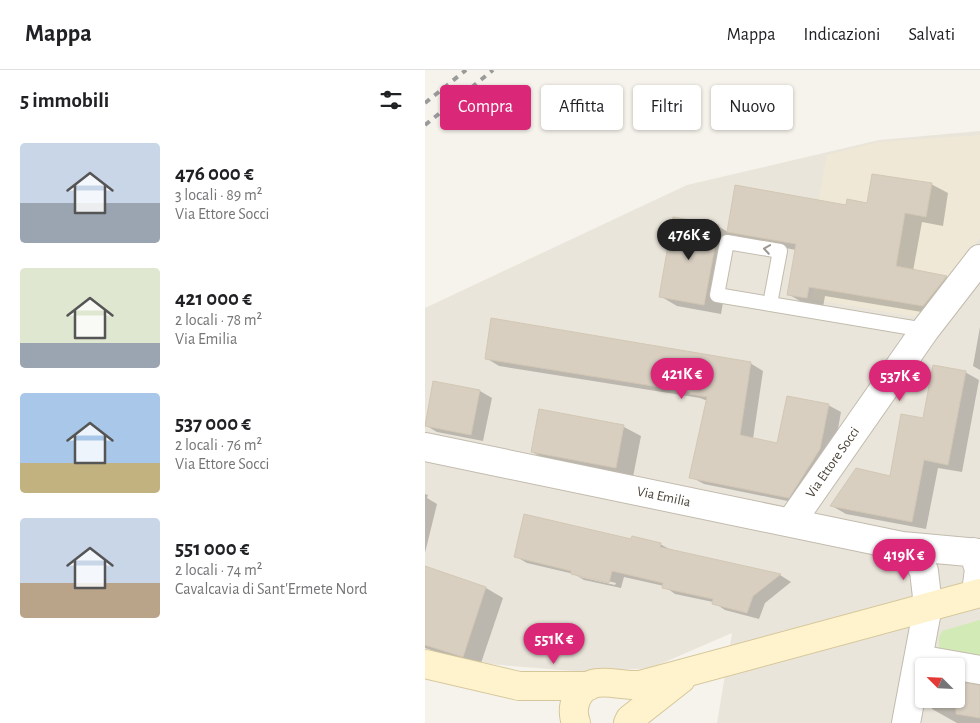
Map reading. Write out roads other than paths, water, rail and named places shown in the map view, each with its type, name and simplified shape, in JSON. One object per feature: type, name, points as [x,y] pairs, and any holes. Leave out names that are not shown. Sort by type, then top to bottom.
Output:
[{"type":"main road","name":"Via Emilia","points":[[600,685],[640,685],[978,593]]},
{"type":"main road","points":[[425,664],[519,686],[600,685]]},
{"type":"main road","name":"Via Emilia","points":[[629,721],[692,670]]},
{"type":"main road","name":"Via Emilia","points":[[600,685],[620,689],[627,698],[630,710],[629,721]]},
{"type":"main road","points":[[576,722],[574,705],[577,698],[582,691],[600,685]]},
{"type":"main road","points":[[519,686],[555,705],[576,722]]},
{"type":"street","name":"Via Ettore Socci","points":[[791,522],[925,330],[970,286],[980,259]]},
{"type":"street","name":"Via Emilia","points":[[425,447],[902,546],[977,553],[979,569],[978,593]]},
{"type":"street","points":[[902,546],[915,556],[924,571],[928,606],[918,658]]},
{"type":"street","points":[[965,667],[980,670]]},
{"type":"street","points":[[906,723],[915,675]]},
{"type":"lane","points":[[770,304],[780,251],[727,242],[717,295],[770,304],[925,330]]},
{"type":"railway","points":[[425,103],[466,70]]},
{"type":"railway","points":[[425,125],[493,70]]}]
